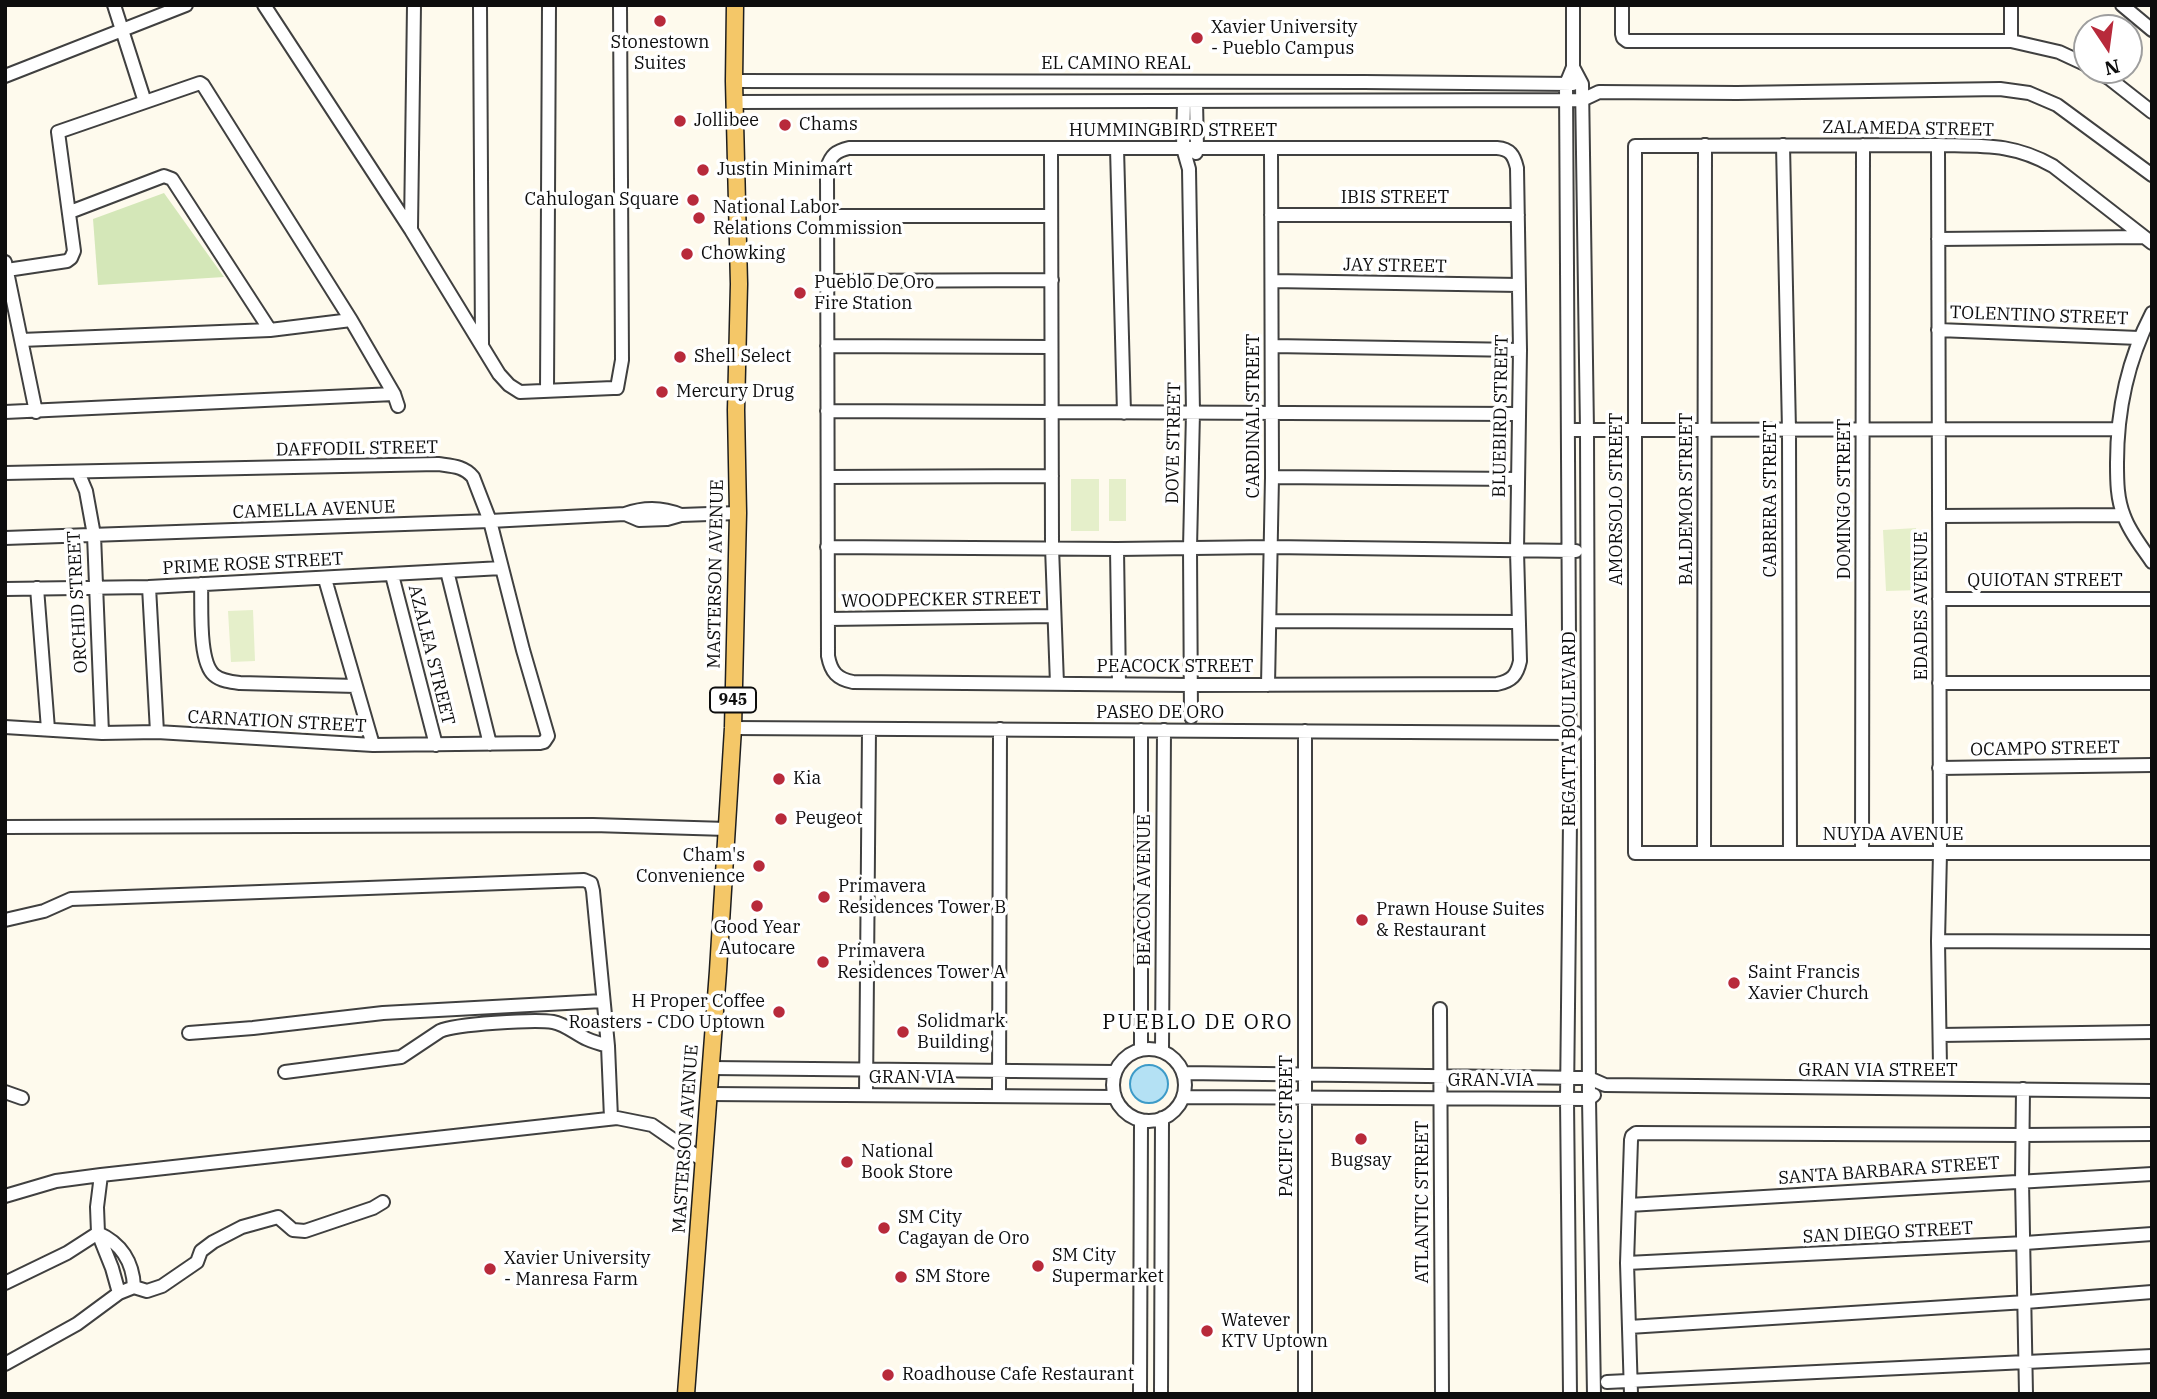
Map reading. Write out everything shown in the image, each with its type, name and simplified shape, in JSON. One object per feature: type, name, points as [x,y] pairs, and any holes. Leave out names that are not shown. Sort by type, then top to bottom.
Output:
[{"type":"main road","name":"MASTERSON AVENUE","points":[[686,1394],[733,728],[739,284],[734,102],[735,5]]},
{"type":"street","points":[[114,5],[145,102]]},
{"type":"street","points":[[5,76],[186,5]]},
{"type":"street","points":[[264,5],[411,230],[482,347],[509,385],[520,392],[617,388],[619,383],[622,360],[620,5]]},
{"type":"street","points":[[411,230],[414,5]]},
{"type":"street","points":[[480,5],[482,347]]},
{"type":"street","points":[[547,391],[549,5]]},
{"type":"street","name":"REGATTA BOULEVARD","points":[[1570,1394],[1566,84],[1573,67],[1573,5]]},
{"type":"street","points":[[1622,5],[1623,38],[1631,41],[2011,41],[2059,52],[2073,58]]},
{"type":"street","points":[[2011,5],[2011,41]]},
{"type":"street","points":[[2122,5],[2152,30]]},
{"type":"street","name":"REGATTA BOULEVARD","points":[[1573,67],[1582,84],[1587,430],[1589,1099],[1594,1394]]},
{"type":"street","name":"EL CAMINO REAL","points":[[734,80],[1582,84]]},
{"type":"street","points":[[1402,83],[1402,101]]},
{"type":"street","points":[[5,412],[36,412],[396,400],[351,320],[203,85],[195,84],[58,132],[70,212],[74,251],[72,258],[67,261],[6,266],[36,412]]},
{"type":"street","points":[[1582,84],[1600,92]]},
{"type":"street","points":[[2116,84],[2152,112]]},
{"type":"street","points":[[734,102],[1582,100],[1600,92],[2010,90],[2029,93],[2057,105],[2152,175]]},
{"type":"street","name":"DOVE STREET","points":[[1189,169],[1198,148],[1190,101]]},
{"type":"street","name":"DOVE STREET","points":[[1190,101],[1184,148],[1189,169],[1193,412],[1190,548],[1191,717]]},
{"type":"street","name":"BALDEMOR STREET","points":[[1704,853],[1705,145]]},
{"type":"street","name":"CABRERA STREET","points":[[1783,145],[1789,430],[1790,853]]},
{"type":"street","name":"DOMINGO STREET","points":[[1862,853],[1863,145]]},
{"type":"street","name":"ZALAMEDA STREET","points":[[1634,146],[1938,145],[2014,149],[2029,153],[2053,166],[2148,240]]},
{"type":"street","name":"EDADES AVENUE","points":[[1938,145],[1940,1067]]},
{"type":"street","name":"AMORSOLO STREET","points":[[1634,146],[1635,853]]},
{"type":"street","name":"HUMMINGBIRD STREET","points":[[827,216],[827,168],[834,154],[849,148],[1497,148],[1512,154]]},
{"type":"street","points":[[1051,148],[1052,547],[1057,684]]},
{"type":"street","points":[[1117,148],[1124,412]]},
{"type":"street","name":"CARDINAL STREET","points":[[1268,685],[1272,477],[1271,148]]},
{"type":"street","name":"BLUEBIRD STREET","points":[[1512,154],[1517,167],[1520,349],[1517,551],[1520,661],[1514,678]]},
{"type":"street","points":[[70,212],[164,176],[172,179],[271,330]]},
{"type":"street","name":"IBIS STREET","points":[[1271,215],[1518,215]]},
{"type":"street","points":[[828,619],[827,216],[1051,216]]},
{"type":"street","points":[[1938,239],[2148,240]]},
{"type":"street","points":[[827,281],[1052,280]]},
{"type":"street","name":"JAY STREET","points":[[1272,281],[1519,285]]},
{"type":"street","points":[[2152,313],[2139,338],[2122,392],[2117,429],[2117,486],[2123,515],[2152,562]]},
{"type":"street","points":[[21,340],[271,330],[351,320]]},
{"type":"street","name":"TOLENTINO STREET","points":[[1938,330],[2139,338]]},
{"type":"street","points":[[828,346],[1051,347]]},
{"type":"street","points":[[1272,346],[1520,349]]},
{"type":"street","points":[[827,411],[1518,414]]},
{"type":"street","points":[[1568,430],[2117,429]]},
{"type":"street","name":"DAFFODIL STREET","points":[[5,473],[445,465],[468,471],[481,494],[490,521],[523,650],[548,732],[547,740]]},
{"type":"street","name":"ORCHID STREET","points":[[78,472],[86,491],[94,535],[102,733]]},
{"type":"street","points":[[828,477],[1052,476]]},
{"type":"street","points":[[1272,477],[1518,479]]},
{"type":"street","name":"CAMELLA AVENUE","points":[[5,538],[490,521],[625,514],[639,509],[667,509],[681,515],[738,513]]},
{"type":"street","points":[[1939,516],[2123,515]]},
{"type":"street","points":[[827,547],[1270,547],[1587,551]]},
{"type":"street","points":[[1117,549],[1119,684]]},
{"type":"street","name":"PRIME ROSE STREET","points":[[5,589],[149,587],[502,568]]},
{"type":"street","points":[[447,571],[490,744]]},
{"type":"street","name":"AZALEA STREET","points":[[392,575],[436,745]]},
{"type":"street","points":[[325,579],[373,745]]},
{"type":"street","points":[[201,584],[204,648],[209,669],[216,677],[240,683],[356,686]]},
{"type":"street","points":[[149,587],[157,732]]},
{"type":"street","points":[[37,588],[48,729]]},
{"type":"street","name":"QUIOTAN STREET","points":[[1939,599],[2152,599]]},
{"type":"street","name":"WOODPECKER STREET","points":[[828,619],[1054,616]]},
{"type":"street","name":"PEACOCK STREET","points":[[828,619],[830,666],[835,676],[853,682],[1497,684],[1514,678]]},
{"type":"street","points":[[1270,621],[1519,622]]},
{"type":"street","points":[[1939,683],[2152,683]]},
{"type":"street","name":"CARNATION STREET","points":[[5,727],[102,733],[157,732],[373,745],[540,743],[547,740]]},
{"type":"street","name":"PASEO DE ORO","points":[[733,728],[1587,733]]},
{"type":"street","points":[[866,1095],[869,729]]},
{"type":"street","points":[[999,1096],[1000,729]]},
{"type":"street","name":"BEACON AVENUE","points":[[1141,730],[1141,1049]]},
{"type":"street","name":"BEACON AVENUE","points":[[1162,1051],[1164,730]]},
{"type":"street","name":"PACIFIC STREET","points":[[1305,731],[1306,1394]]},
{"type":"street","name":"OCAMPO STREET","points":[[1939,768],[2152,765]]},
{"type":"street","points":[[5,827],[593,825],[727,829]]},
{"type":"street","name":"NUYDA AVENUE","points":[[1635,853],[2152,853]]},
{"type":"street","points":[[5,920],[44,911],[71,899],[584,880],[591,883],[593,891],[608,1046],[611,1118]]},
{"type":"street","points":[[1938,941],[2152,942]]},
{"type":"street","points":[[189,1032],[253,1028],[383,1013],[603,1001]]},
{"type":"street","name":"ATLANTIC STREET","points":[[1440,1009],[1442,1394]]},
{"type":"street","points":[[285,1072],[401,1057],[446,1028],[467,1026],[539,1021],[556,1023],[608,1046]]},
{"type":"street","points":[[1940,1035],[2152,1032]]},
{"type":"street","points":[[1141,1049],[1162,1051],[1175,1059],[1184,1073],[1183,1097],[1175,1110],[1162,1118],[1141,1120],[1125,1111],[1115,1097],[1115,1072],[1125,1058],[1141,1049]]},
{"type":"street","name":"GRAN VIA","points":[[711,1068],[1115,1072]]},
{"type":"street","name":"GRAN VIA","points":[[1184,1073],[1589,1078]]},
{"type":"street","name":"GRAN VIA STREET","points":[[1589,1078],[1605,1085],[2152,1091]]},
{"type":"street","points":[[1589,1099],[1605,1085]]},
{"type":"street","points":[[2023,1089],[2026,1394]]},
{"type":"street","points":[[5,1091],[22,1098]]},
{"type":"street","name":"GRAN VIA","points":[[709,1094],[1115,1097]]},
{"type":"street","name":"GRAN VIA","points":[[1183,1097],[1589,1099]]},
{"type":"street","points":[[5,1196],[56,1181],[101,1175],[611,1118],[630,1119],[652,1125],[704,1161]]},
{"type":"street","points":[[1161,1394],[1162,1118]]},
{"type":"street","points":[[1140,1394],[1141,1120]]},
{"type":"street","points":[[1631,1387],[1627,1263],[1631,1140],[1636,1133],[2152,1134]]},
{"type":"street","name":"SANTA BARBARA STREET","points":[[1629,1205],[2152,1174]]},
{"type":"street","points":[[101,1175],[97,1207],[98,1233],[119,1293]]},
{"type":"street","points":[[5,1364],[77,1324],[119,1293],[135,1287],[147,1291],[162,1286],[197,1262],[201,1251],[213,1241],[248,1224],[278,1217],[293,1230],[308,1231],[383,1202]]},
{"type":"street","points":[[5,1283],[67,1253],[98,1233]]},
{"type":"street","points":[[98,1233],[112,1240],[127,1258],[134,1272],[135,1287]]},
{"type":"street","name":"SAN DIEGO STREET","points":[[1627,1263],[2152,1234]]},
{"type":"street","points":[[1570,1286],[1593,1286]]},
{"type":"street","points":[[1629,1327],[2152,1292]]},
{"type":"street","points":[[1607,1382],[1631,1387],[2152,1356]]},
{"type":"green space","points":[[164,193],[224,277],[98,285],[93,219]]},
{"type":"green space","points":[[1071,479],[1099,479],[1099,531],[1071,531]]},
{"type":"green space","points":[[1109,479],[1126,479],[1126,521],[1109,521]]},
{"type":"green space","points":[[1916,528],[1920,590],[1886,591],[1883,530]]},
{"type":"green space","points":[[253,610],[255,661],[231,662],[228,611]]},
{"type":"water","points":[[1149,1065],[1162,1071],[1168,1084],[1162,1097],[1149,1103],[1136,1097],[1130,1084],[1136,1071]]},
{"type":"place","name":"Stonestown Suites","points":[[660,21]]},
{"type":"place","name":"Xavier University - Pueblo Campus","points":[[1197,38]]},
{"type":"place","name":"Jollibee","points":[[680,121]]},
{"type":"place","name":"Chams","points":[[785,125]]},
{"type":"place","name":"Justin Minimart","points":[[703,170]]},
{"type":"place","name":"Cahulogan Square","points":[[693,200]]},
{"type":"place","name":"National Labor Relations Commission","points":[[699,218]]},
{"type":"place","name":"Chowking","points":[[687,254]]},
{"type":"place","name":"Pueblo De Oro Fire Station","points":[[800,293]]},
{"type":"place","name":"Shell Select","points":[[680,357]]},
{"type":"place","name":"Mercury Drug","points":[[662,392]]},
{"type":"place","name":"Kia","points":[[779,779]]},
{"type":"place","name":"Peugeot","points":[[781,819]]},
{"type":"place","name":"Cham's Convenience","points":[[759,866]]},
{"type":"place","name":"Primavera Residences Tower B","points":[[824,897]]},
{"type":"place","name":"Good Year Autocare","points":[[757,906]]},
{"type":"place","name":"Prawn House Suites & Restaurant","points":[[1362,920]]},
{"type":"place","name":"Primavera Residences Tower A","points":[[823,962]]},
{"type":"place","name":"Saint Francis Xavier Church","points":[[1734,983]]},
{"type":"place","name":"H Proper Coffee Roasters - CDO Uptown","points":[[779,1012]]},
{"type":"place","name":"Solidmark Building","points":[[903,1032]]},
{"type":"place","name":"Bugsay","points":[[1361,1139]]},
{"type":"place","name":"National Book Store","points":[[847,1162]]},
{"type":"place","name":"SM City Cagayan de Oro","points":[[884,1228]]},
{"type":"place","name":"SM City Supermarket","points":[[1038,1266]]},
{"type":"place","name":"Xavier University - Manresa Farm","points":[[490,1269]]},
{"type":"place","name":"SM Store","points":[[901,1277]]},
{"type":"place","name":"Watever KTV Uptown","points":[[1207,1331]]},
{"type":"place","name":"Roadhouse Cafe Restaurant","points":[[888,1375]]},
{"type":"district","name":"PUEBLO DE ORO","points":[[1198,1023]]}]
